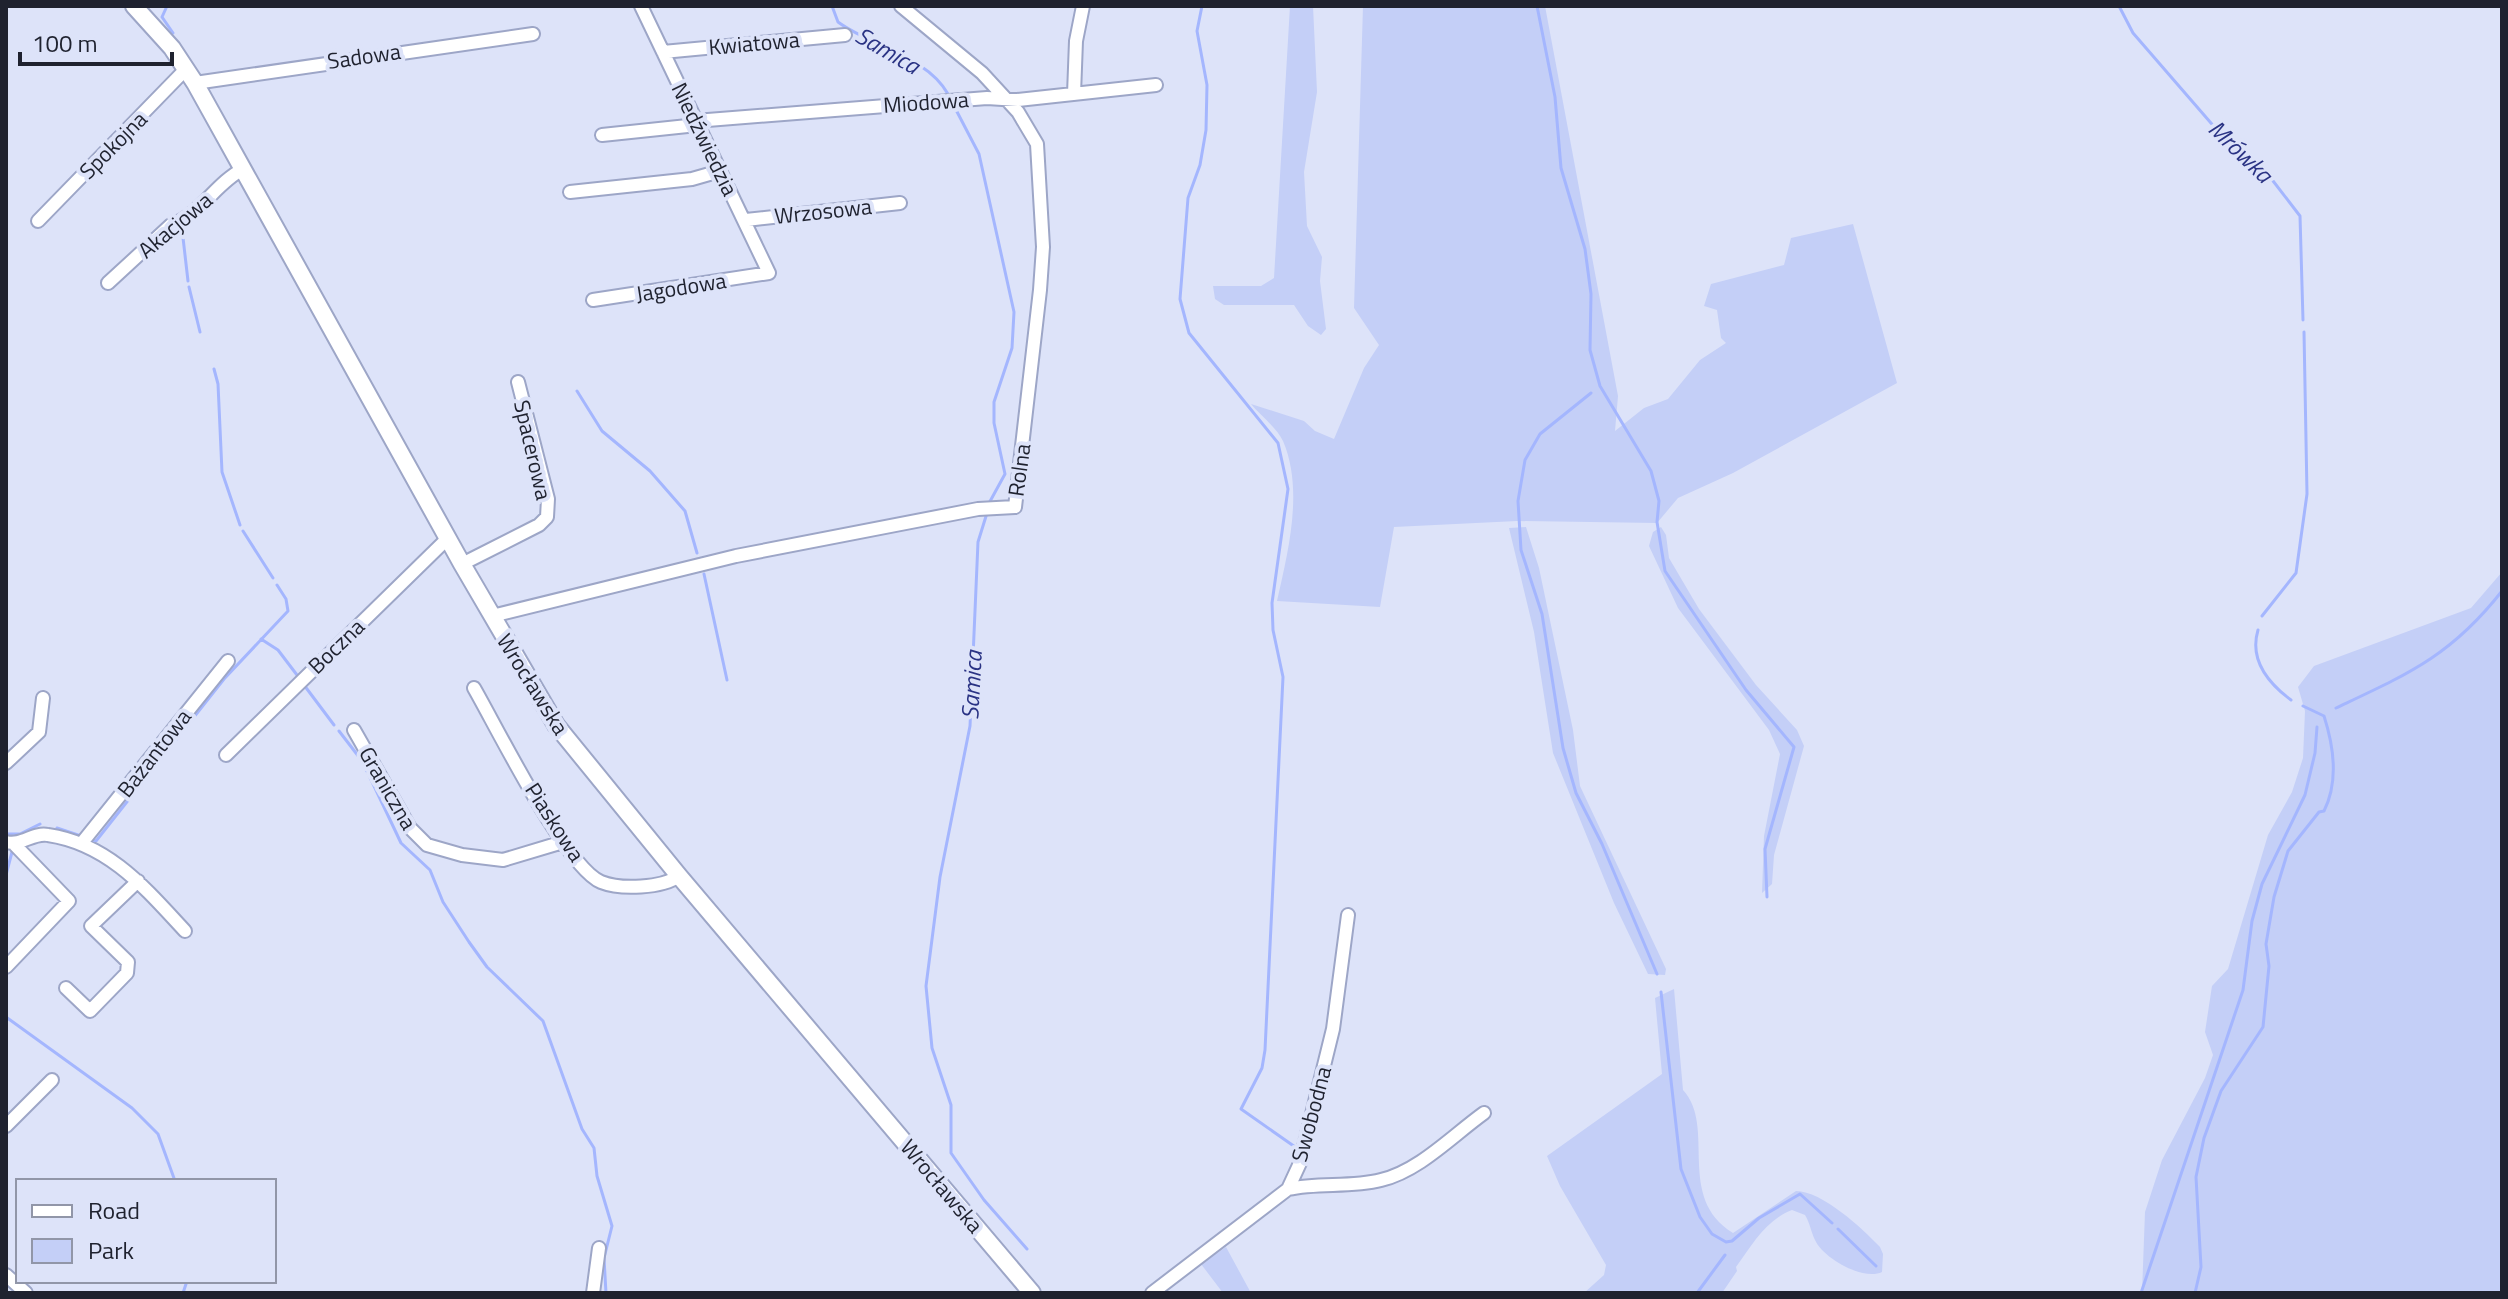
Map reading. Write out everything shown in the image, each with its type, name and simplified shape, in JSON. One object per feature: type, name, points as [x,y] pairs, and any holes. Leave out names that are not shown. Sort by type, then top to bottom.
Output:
[{"type":"main road","name":"Wrocławska","points":[[134,6],[190,76],[462,564],[556,725],[679,876],[1032,1293]]},
{"type":"street","name":"Niedźwiedzia","points":[[641,6],[769,273]]},
{"type":"street","name":"Rolna","points":[[492,616],[736,556],[988,509],[1015,507],[1033,370],[1043,247],[1037,144],[1005,97],[982,73],[901,6]]},
{"type":"street","points":[[1074,94],[1076,41],[1083,6]]},
{"type":"street","name":"Sadowa","points":[[190,76],[533,34]]},
{"type":"street","name":"Kwiatowa","points":[[663,52],[845,35]]},
{"type":"street","name":"Spokojna","points":[[38,221],[190,76]]},
{"type":"street","name":"Miodowa","points":[[602,135],[696,123],[1005,97],[1018,100],[1156,85]]},
{"type":"street","name":"Akacjowa","points":[[108,283],[171,225],[183,221],[243,169]]},
{"type":"street","points":[[570,192],[692,179],[720,171]]},
{"type":"street","name":"Wrzosowa","points":[[746,220],[900,203]]},
{"type":"street","name":"Jagodowa","points":[[593,300],[769,273]]},
{"type":"street","name":"Spacerowa","points":[[462,564],[539,525],[547,517],[548,499],[518,382]]},
{"type":"street","name":"Boczna","points":[[226,755],[448,538]]},
{"type":"street","name":"Bażantowa","points":[[81,844],[228,661]]},
{"type":"street","name":"Piaskowa","points":[[474,688],[563,842],[601,882],[664,884],[679,876]]},
{"type":"street","points":[[6,763],[39,732],[43,698]]},
{"type":"street","name":"Graniczna","points":[[354,730],[410,828],[427,845],[462,855],[503,860],[563,842]]},
{"type":"street","points":[[6,967],[69,901],[10,843],[42,834],[101,852],[138,881],[185,931]]},
{"type":"street","points":[[66,988],[90,1011],[127,973],[128,962],[91,926],[138,881]]},
{"type":"street","name":"Swobodna","points":[[1152,1293],[1288,1189],[1300,1163],[1333,1029],[1348,915]]},
{"type":"street","points":[[6,1126],[52,1080]]},
{"type":"street","points":[[1288,1189],[1309,1184],[1342,1186],[1381,1180],[1411,1169],[1484,1113]]},
{"type":"street","points":[[593,1293],[599,1248]]},
{"type":"street","points":[[6,1275],[26,1293]]},
{"type":"green space","points":[[1290,6],[1313,6],[1317,92],[1304,172],[1307,226],[1322,257],[1320,281],[1326,329],[1321,335],[1308,326],[1294,305],[1224,305],[1215,299],[1213,286],[1261,286],[1274,278]]},
{"type":"green space","points":[[1363,6],[1545,6],[1618,396],[1615,431],[1644,408],[1668,399],[1700,360],[1726,343],[1721,338],[1717,310],[1704,306],[1711,284],[1784,265],[1791,238],[1853,224],[1897,383],[1733,473],[1678,498],[1657,523],[1517,521],[1394,527],[1380,607],[1277,601],[1292,521],[1292,480],[1283,441],[1251,404],[1304,421],[1315,431],[1334,439],[1364,368],[1379,345],[1354,308]]},
{"type":"green space","points":[[1526,527],[1539,568],[1573,730],[1580,786],[1666,969],[1665,975],[1648,974],[1614,903],[1553,753],[1534,632],[1509,528]]},
{"type":"green space","points":[[1661,527],[1666,535],[1669,558],[1699,609],[1756,685],[1797,730],[1804,746],[1774,855],[1772,884],[1762,893],[1764,836],[1780,754],[1769,730],[1678,608],[1649,546],[1653,532]]},
{"type":"green space","points":[[2502,572],[2502,1293],[2142,1293],[2145,1212],[2162,1160],[2205,1078],[2213,1055],[2205,1032],[2212,986],[2228,969],[2268,835],[2292,792],[2303,758],[2305,711],[2298,687],[2314,666],[2471,608]]},
{"type":"green space","points":[[1674,989],[1683,1090],[1693,1105],[1701,1182],[1706,1201],[1716,1218],[1733,1233],[1796,1191],[1806,1193],[1841,1212],[1880,1247],[1883,1254],[1882,1272],[1855,1271],[1826,1254],[1819,1247],[1805,1215],[1792,1210],[1760,1234],[1722,1293],[1584,1293],[1604,1275],[1606,1265],[1560,1186],[1547,1156],[1662,1074],[1655,998]]},
{"type":"green space","points":[[1226,1247],[1251,1293],[1223,1293],[1201,1264]]},
{"type":"waterway","points":[[167,6],[162,17],[173,33]]},
{"type":"waterway","name":"Samica","points":[[832,6],[838,22],[927,70],[948,94]]},
{"type":"waterway","points":[[1202,6],[1197,31],[1207,85],[1206,130],[1200,165],[1188,198],[1180,299],[1189,333],[1278,443],[1288,489],[1272,603],[1273,630],[1283,677],[1265,1050],[1262,1068],[1241,1109],[1298,1149]]},
{"type":"waterway","points":[[1537,6],[1555,97],[1561,168],[1585,249],[1591,294],[1590,350],[1600,386],[1651,471],[1659,501],[1657,522],[1665,571],[1746,690],[1794,747],[1765,849],[1767,897]]},
{"type":"waterway","name":"Mrówka","points":[[2119,6],[2133,33],[2230,145],[2270,177],[2300,216],[2303,320]]},
{"type":"waterway","name":"Samica","points":[[954,106],[979,154],[1014,312],[1012,348],[994,402],[994,423],[1005,474],[988,505]]},
{"type":"waterway","points":[[182,229],[188,281]]},
{"type":"waterway","points":[[189,287],[200,332]]},
{"type":"waterway","name":"Mrówka","points":[[2262,616],[2296,573],[2307,494],[2304,332]]},
{"type":"waterway","points":[[214,369],[218,384],[222,472],[240,525]]},
{"type":"waterway","points":[[577,391],[602,431],[650,471],[685,511],[697,553]]},
{"type":"waterway","points":[[1591,393],[1540,434],[1525,460],[1518,501],[1521,550],[1542,614],[1563,748],[1576,793],[1602,844],[1657,974]]},
{"type":"waterway","name":"Samica","points":[[987,513],[978,542],[970,726],[940,877],[926,986],[932,1048],[951,1105],[951,1153],[984,1200],[1027,1249]]},
{"type":"waterway","points":[[243,531],[273,578]]},
{"type":"waterway","points":[[704,574],[727,680]]},
{"type":"waterway","points":[[91,840],[96,841],[224,679],[288,611],[286,599],[277,585]]},
{"type":"waterway","name":"Mrówka","points":[[2336,708],[2385,685],[2446,648],[2502,591]]},
{"type":"waterway","name":"Mrówka","points":[[2258,630],[2256,651],[2262,670],[2291,700]]},
{"type":"waterway","points":[[261,639],[278,650],[297,675]]},
{"type":"waterway","points":[[304,685],[334,725]]},
{"type":"waterway","points":[[2195,1293],[2201,1267],[2196,1177],[2204,1138],[2221,1091],[2263,1027],[2269,966],[2266,944],[2274,897],[2288,851],[2319,812],[2324,811],[2332,788],[2332,752],[2324,716],[2303,706]]},
{"type":"waterway","points":[[2141,1293],[2243,990],[2252,921],[2262,884],[2305,795],[2315,753],[2317,727]]},
{"type":"waterway","points":[[339,731],[359,757]]},
{"type":"waterway","points":[[366,769],[401,843],[430,870],[443,902],[469,942],[487,967],[543,1021],[582,1129],[594,1148],[597,1176],[612,1226],[604,1258],[606,1293]]},
{"type":"waterway","points":[[6,834],[20,834],[40,824]]},
{"type":"waterway","points":[[57,828],[81,836]]},
{"type":"waterway","points":[[6,875],[12,852]]},
{"type":"waterway","points":[[1661,992],[1681,1169],[1700,1217],[1712,1234],[1726,1242],[1732,1241],[1759,1218],[1800,1194],[1832,1223]]},
{"type":"waterway","points":[[6,1017],[132,1108],[158,1134],[174,1179]]},
{"type":"waterway","points":[[1838,1229],[1876,1266]]},
{"type":"waterway","points":[[1697,1293],[1725,1255]]},
{"type":"waterway","points":[[183,1293],[186,1283]]}]
